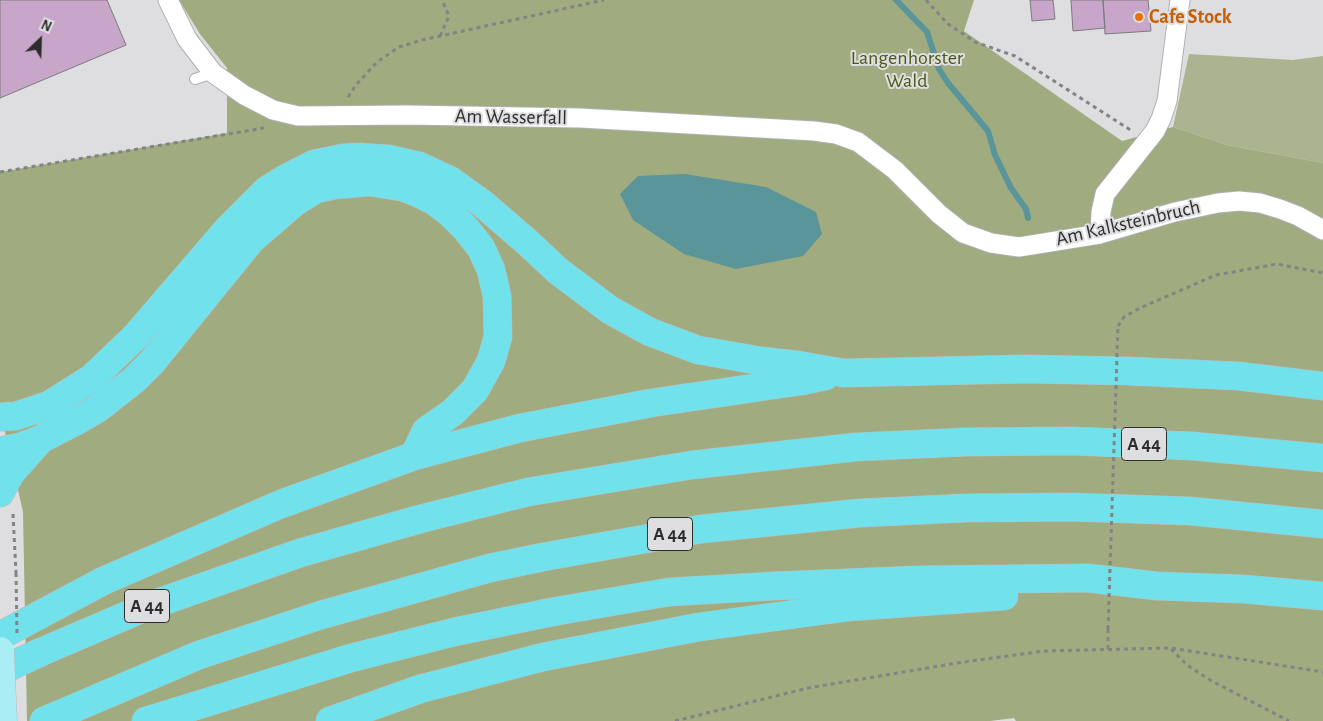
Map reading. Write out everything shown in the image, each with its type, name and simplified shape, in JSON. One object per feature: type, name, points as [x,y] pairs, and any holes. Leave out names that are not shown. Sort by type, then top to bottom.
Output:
[{"type":"highway","points":[[0,417],[16,416],[49,406],[92,378],[135,338],[228,229],[267,190],[314,164],[357,157],[388,158],[419,166],[451,181],[483,204],[572,282],[610,310],[650,332],[698,350],[725,356],[844,372],[1026,369],[1128,371],[1238,376],[1323,386]]},
{"type":"highway","points":[[0,451],[20,447],[41,439],[97,409],[134,380],[152,362],[251,240],[295,202],[316,190],[334,185],[370,182],[402,187],[418,193],[434,201],[450,213],[481,248],[491,270],[497,296],[498,337],[490,361],[475,390],[453,412],[426,431],[414,456]]},
{"type":"highway","points":[[0,636],[112,577],[281,504],[414,456],[520,428],[651,403],[801,382],[844,372]]},
{"type":"highway","points":[[7,500],[10,474],[41,439]]},
{"type":"highway","name":"A 44","points":[[0,672],[41,652],[146,607],[300,553],[420,519],[528,492],[692,464],[856,447],[964,442],[1072,441],[1192,446],[1323,458]]},
{"type":"highway","name":"A 44","points":[[44,721],[199,655],[321,616],[490,568],[691,530],[860,513],[976,508],[1071,507],[1190,511],[1323,524]]},
{"type":"highway","points":[[146,721],[352,658],[454,632],[557,611],[669,592],[917,580],[1088,578],[1157,586],[1243,589],[1323,596]]},
{"type":"highway","points":[[330,721],[420,689],[543,657],[698,627],[848,607],[1157,586]]},
{"type":"main road","points":[[0,651],[3,721]]},
{"type":"street","name":"Am Wasserfall","points":[[168,0],[204,76],[273,110],[298,116],[408,115],[580,118],[814,131],[836,134],[858,142],[895,170]]},
{"type":"street","points":[[1100,234],[1101,212],[1105,194],[1155,131],[1167,100],[1180,0]]},
{"type":"street","name":"Am Kalksteinbruch","points":[[895,170],[945,219],[963,233],[991,243],[1019,247],[1100,234],[1175,212],[1218,202],[1238,201],[1280,209],[1298,216],[1323,230]]},
{"type":"path","points":[[440,36],[449,16],[442,0]]},
{"type":"path","points":[[340,116],[346,100],[356,85],[376,62],[399,47],[440,36],[604,0]]},
{"type":"path","points":[[926,0],[948,24],[975,42],[1015,56],[1147,141]]},
{"type":"path","points":[[0,172],[276,126],[298,116]]},
{"type":"path","points":[[1108,649],[1118,326],[1124,317],[1140,308],[1216,275],[1277,264],[1323,272]]},
{"type":"path","points":[[7,500],[12,518],[16,573]]},
{"type":"path","points":[[1171,648],[1187,665],[1210,680],[1289,721]]},
{"type":"path","points":[[674,721],[808,688],[956,663],[1044,651],[1171,648],[1323,672]]},
{"type":"green space","name":"Langenhorster Wald","points":[[179,0],[974,0],[964,31],[1122,141],[1173,127],[1227,145],[1323,163],[1323,721],[1016,721],[1014,718],[990,721],[27,721],[23,512],[0,410],[0,172],[227,133],[227,68],[200,34]]},
{"type":"green space","points":[[1189,54],[1293,60],[1323,56],[1323,163],[1227,145],[1173,127]]},
{"type":"water","points":[[685,174],[766,187],[816,212],[822,234],[803,256],[736,269],[684,254],[633,220],[620,194],[638,176]]},
{"type":"building","points":[[0,0],[107,0],[126,45],[0,98]]},
{"type":"building","points":[[1030,0],[1053,0],[1055,19],[1032,21]]},
{"type":"building","points":[[1071,0],[1103,0],[1105,28],[1073,31]]},
{"type":"building","points":[[1103,0],[1148,0],[1151,31],[1105,34]]},
{"type":"waterway","points":[[896,0],[927,32],[939,69],[948,83],[988,131],[995,155],[1011,188],[1026,209],[1028,218]]},
{"type":"place","name":"Cafe Stock","points":[[1139,17]]}]
